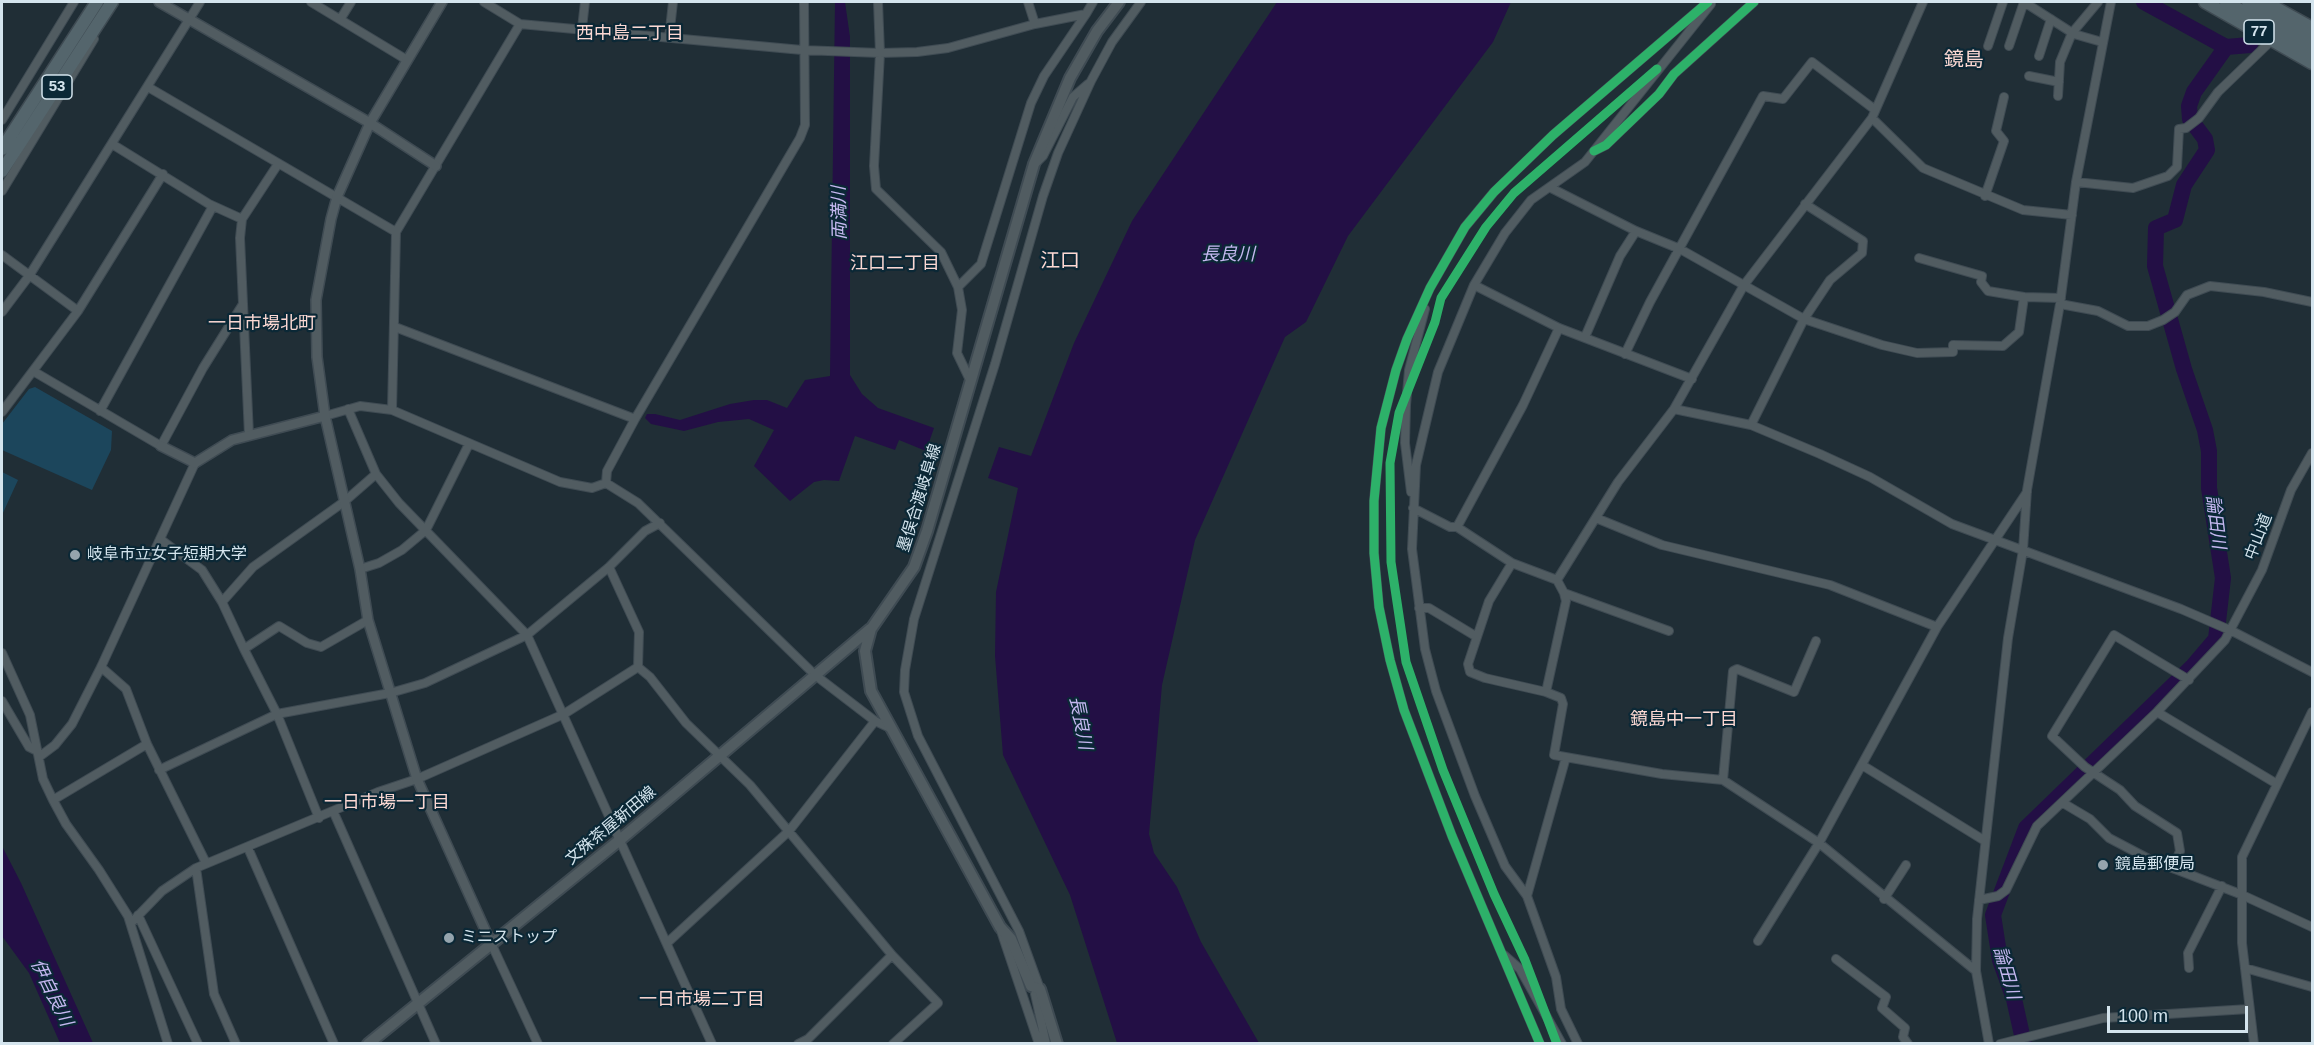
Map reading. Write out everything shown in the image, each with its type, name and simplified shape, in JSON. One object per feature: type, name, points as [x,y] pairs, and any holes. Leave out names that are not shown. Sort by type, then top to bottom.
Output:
[{"type":"main road","name":"53","points":[[2,149],[97,2]]},
{"type":"main road","name":"53","points":[[2,171],[114,2]]},
{"type":"main road","name":"墨俣合渡岐阜線","points":[[1057,1044],[1040,990],[1031,987],[1011,939],[1000,927],[872,692],[865,651],[871,629],[914,567],[927,531],[1034,164],[1070,78],[1097,31],[1119,2]]},
{"type":"main road","name":"77","points":[[2205,2],[2313,63]]},
{"type":"main road","name":"77","points":[[2226,2],[2313,51]]},
{"type":"main road","name":"77","points":[[2248,2],[2313,38]]},
{"type":"main road","name":"77","points":[[2265,2],[2313,28]]},
{"type":"main road","name":"文殊茶屋新田線","points":[[368,1044],[621,838],[871,629]]},
{"type":"street","points":[[2,120],[74,2]]},
{"type":"street","points":[[2,191],[28,152],[114,2]]},
{"type":"street","points":[[159,2],[370,123],[436,166]]},
{"type":"street","points":[[2,312],[29,276],[200,2]]},
{"type":"street","points":[[311,2],[341,18],[407,60]]},
{"type":"street","points":[[341,18],[351,2]]},
{"type":"street","points":[[442,2],[370,123],[330,219],[316,300],[316,357],[325,416],[360,569],[368,620],[417,779],[538,1044]]},
{"type":"street","points":[[484,2],[520,24],[582,28],[805,51],[877,53],[917,52],[948,48],[1035,24],[1086,14]]},
{"type":"street","points":[[582,28],[585,2]]},
{"type":"street","points":[[669,38],[674,2]]},
{"type":"street","points":[[606,483],[607,471],[635,419],[800,138],[805,125],[804,2]]},
{"type":"street","points":[[878,2],[874,166],[876,189],[941,252],[958,287],[962,310],[957,353],[970,380]]},
{"type":"street","points":[[1028,2],[1035,24]]},
{"type":"street","points":[[958,287],[981,264],[1031,103],[1044,76],[1093,2]]},
{"type":"street","points":[[1046,1044],[1035,994],[1040,990],[1019,931],[918,736],[904,692],[905,670],[914,619],[992,375],[1042,196],[1058,153],[1091,81],[1112,42],[1141,2]]},
{"type":"street","points":[[1578,1044],[1561,1009],[1556,977],[1527,896],[1505,866],[1475,796],[1436,691],[1425,649],[1412,549],[1416,465],[1438,372],[1474,285],[1505,233],[1532,200],[1585,162],[1711,2]]},
{"type":"street","points":[[1540,1044],[1452,836],[1404,710],[1379,607],[1374,501],[1381,428],[1396,370],[1430,288],[1465,227],[1494,192],[1576,114],[1711,2]]},
{"type":"street","points":[[1594,151],[1606,145],[1659,94],[1674,74],[1754,2]]},
{"type":"street","points":[[1557,580],[1618,482],[1674,409],[1744,285],[1872,118],[1923,2]]},
{"type":"street","points":[[1988,46],[2003,2]]},
{"type":"street","points":[[2009,46],[2024,2],[2072,33],[2102,42]]},
{"type":"street","points":[[2058,96],[2060,62],[2072,33],[2098,2]]},
{"type":"street","points":[[1989,1044],[1976,971],[1979,900],[2008,638],[2023,550],[2027,490],[2060,301],[2076,182],[2111,2]]},
{"type":"street","points":[[2039,56],[2051,19]]},
{"type":"street","points":[[392,410],[396,232],[520,24]]},
{"type":"street","points":[[2076,182],[2133,188],[2168,176],[2177,167],[2179,129],[2186,128],[2199,118],[2218,92],[2272,40]]},
{"type":"street","points":[[1625,354],[1763,96],[1783,99],[1812,62],[1874,109]]},
{"type":"street","points":[[2029,76],[2059,82]]},
{"type":"street","points":[[1034,164],[1043,156],[1073,97],[1091,81]]},
{"type":"street","points":[[148,87],[396,232]]},
{"type":"street","points":[[1985,196],[2004,141],[1996,130],[2004,97]]},
{"type":"street","points":[[1872,118],[1923,168],[1985,196],[2023,210],[2072,215]]},
{"type":"street","points":[[112,144],[213,206],[242,219]]},
{"type":"street","points":[[249,435],[243,307],[242,219],[278,164]]},
{"type":"street","points":[[2,412],[78,310],[163,174]]},
{"type":"street","points":[[1551,188],[1636,231],[1680,249],[1804,319],[1917,353],[1953,352],[1953,345],[2003,346],[2020,330],[2024,297]]},
{"type":"street","points":[[1750,425],[1804,319],[1830,280],[1862,253],[1863,241],[1805,204]]},
{"type":"street","points":[[100,411],[213,206]]},
{"type":"street","points":[[1585,338],[1620,256],[1636,231]]},
{"type":"street","points":[[2,255],[78,310]]},
{"type":"street","points":[[1919,258],[1982,276],[1981,282],[1988,291],[2060,301],[2098,311],[2128,326],[2148,326],[2163,320],[2175,312],[2187,295],[2210,286],[2264,292],[2313,302]]},
{"type":"street","points":[[1474,285],[1560,328],[1692,379]]},
{"type":"street","points":[[1430,288],[1409,370],[1406,405],[1408,482],[1413,503],[1449,527],[1457,527],[1512,563],[1557,580],[1566,601],[1546,692]]},
{"type":"street","points":[[161,446],[202,368],[243,304],[243,307]]},
{"type":"street","points":[[395,327],[635,419]]},
{"type":"street","points":[[1457,527],[1523,405],[1560,328]]},
{"type":"street","points":[[33,371],[195,464]]},
{"type":"street","points":[[38,754],[55,746],[72,724],[101,667],[195,464],[219,447],[249,435],[348,409],[371,406],[392,410],[560,482],[591,488],[606,483]]},
{"type":"street","points":[[348,409],[376,474],[399,504],[527,635],[621,838],[712,1044]]},
{"type":"street","points":[[1674,409],[1750,425],[1870,477],[1952,524],[2181,609],[2232,631],[2313,672]]},
{"type":"street","points":[[360,569],[379,563],[402,550],[426,530],[469,444]]},
{"type":"street","name":"中山道","points":[[1979,900],[1998,896],[2006,891],[2037,826],[2063,803],[2090,770],[2157,712],[2184,677],[2232,631],[2262,570],[2292,490],[2313,453]]},
{"type":"street","points":[[222,602],[253,567],[345,501],[376,474]]},
{"type":"street","points":[[606,483],[638,503],[660,523],[815,675],[874,721],[892,729]]},
{"type":"street","points":[[1758,941],[1819,843],[1937,627],[2027,490]]},
{"type":"street","points":[[1596,518],[1662,545],[1830,585],[1937,627]]},
{"type":"street","points":[[159,770],[277,714],[390,693],[426,683],[527,635],[609,567],[645,531],[660,523]]},
{"type":"street","points":[[160,538],[202,570],[222,602],[277,714],[319,818]]},
{"type":"street","points":[[1512,563],[1489,601],[1468,664],[1470,672],[1485,678],[1546,692],[1561,698],[1563,704],[1554,755],[1662,774],[1723,780],[1819,843],[1884,899],[1976,971]]},
{"type":"street","points":[[609,567],[639,632],[638,668]]},
{"type":"street","points":[[1564,593],[1670,631]]},
{"type":"street","points":[[1419,608],[1429,608],[1477,637]]},
{"type":"street","points":[[244,650],[279,626],[307,643],[321,647],[368,620]]},
{"type":"street","points":[[2173,868],[2180,851],[2176,832],[2135,806],[2120,790],[2090,770],[2052,736],[2114,635],[2184,677]]},
{"type":"street","points":[[1723,780],[1733,671],[1737,669],[1794,692],[1816,641]]},
{"type":"street","points":[[2,653],[30,715],[43,779],[53,800],[66,824],[99,870],[131,923],[168,1044]]},
{"type":"street","points":[[101,667],[126,689],[147,744],[206,863]]},
{"type":"street","points":[[131,923],[162,891],[196,868],[334,813],[378,792],[417,779],[564,714],[638,668]]},
{"type":"street","points":[[638,668],[650,677],[686,723],[750,785],[892,955],[938,1003],[893,1044]]},
{"type":"street","points":[[2,701],[29,747],[38,754]]},
{"type":"street","points":[[2157,712],[2277,784]]},
{"type":"street","points":[[2254,1044],[2245,968],[2240,894],[2242,858],[2313,712]]},
{"type":"street","points":[[667,943],[789,831],[874,721]]},
{"type":"street","points":[[53,800],[147,744]]},
{"type":"street","points":[[1527,896],[1566,757]]},
{"type":"street","points":[[1862,765],[1985,841]]},
{"type":"street","points":[[2063,803],[2090,819],[2109,838],[2173,868],[2222,886],[2313,927]]},
{"type":"street","points":[[334,813],[436,1044]]},
{"type":"street","points":[[248,848],[334,1044]]},
{"type":"street","points":[[1884,899],[1906,865]]},
{"type":"street","points":[[196,868],[214,994],[236,1044]]},
{"type":"street","points":[[2189,968],[2188,953],[2222,886]]},
{"type":"street","points":[[138,915],[198,1044]]},
{"type":"street","points":[[1000,927],[1039,1044]]},
{"type":"street","points":[[1502,953],[1520,969],[1562,1044]]},
{"type":"street","points":[[798,1044],[808,1039],[892,955]]},
{"type":"street","points":[[1836,959],[1887,997],[1882,1008],[1905,1028],[1904,1036],[1908,1044]]},
{"type":"street","points":[[2245,968],[2313,987]]},
{"type":"street","points":[[2000,1044],[2103,1018],[2249,1009]]},
{"type":"shaded area","points":[[35,387],[112,431],[111,450],[92,490],[2,450],[2,424],[29,389]]},
{"type":"shaded area","points":[[2,472],[18,480],[2,515]]},
{"type":"water","name":"両満川","points":[[835,2],[845,2],[850,37],[850,375],[862,394],[878,408],[934,428],[926,451],[899,440],[895,450],[855,436],[839,481],[814,482],[790,501],[754,466],[774,430],[749,419],[718,422],[684,431],[651,424],[645,418],[647,414],[655,414],[680,420],[730,404],[754,400],[767,400],[787,408],[805,380],[830,376]]},
{"type":"water","name":"長良川","points":[[1277,2],[1511,2],[1493,42],[1348,236],[1306,322],[1285,337],[1195,540],[1162,685],[1149,834],[1154,853],[1177,887],[1201,942],[1259,1043],[1117,1043],[1070,895],[1003,755],[995,656],[996,592],[1018,488],[988,478],[999,447],[1031,456],[1074,343],[1132,221]]},
{"type":"water","name":"伊自良川","points":[[2,846],[93,1043],[60,1043],[29,973],[2,936]]},
{"type":"waterway","name":"論田川","points":[[2144,2],[2226,47]]},
{"type":"waterway","points":[[2226,47],[2250,45]]},
{"type":"waterway","name":"論田川","points":[[2024,1044],[2014,999],[2000,960],[1993,915],[2026,828],[2193,666],[2216,639],[2223,578],[2209,488],[2209,451],[2205,430],[2184,369],[2155,266],[2156,228],[2175,220],[2184,185],[2207,150],[2205,139],[2190,119],[2189,106],[2194,92],[2226,47]]},
{"type":"cycle path","points":[[1540,1044],[1452,836],[1404,710],[1390,660],[1379,607],[1374,553],[1374,501],[1381,428],[1396,370],[1407,339],[1430,288],[1465,227],[1494,192],[1553,135],[1708,2]]},
{"type":"cycle path","points":[[1594,151],[1606,145],[1659,94],[1674,74],[1754,2]]},
{"type":"cycle path","points":[[1557,1044],[1525,960],[1494,894],[1443,770],[1406,662],[1391,562],[1390,463],[1399,413],[1435,322],[1441,298],[1486,227],[1514,193],[1657,69]]},
{"type":"place","name":"岐阜市立女子短期大学","points":[[75,555]]},
{"type":"place","name":"鏡島郵便局","points":[[2103,865]]},
{"type":"place","name":"ミニストップ","points":[[449,938]]},
{"type":"district","name":"西中島二丁目","points":[[630,34]]},
{"type":"district","name":"鏡島","points":[[1964,60]]},
{"type":"district","name":"江口","points":[[1060,261]]},
{"type":"district","name":"江口二丁目","points":[[895,264]]},
{"type":"district","name":"一日市場北町","points":[[262,324]]},
{"type":"district","name":"鏡島中一丁目","points":[[1684,720]]},
{"type":"district","name":"一日市場一丁目","points":[[387,803]]},
{"type":"district","name":"一日市場二丁目","points":[[702,1000]]}]
